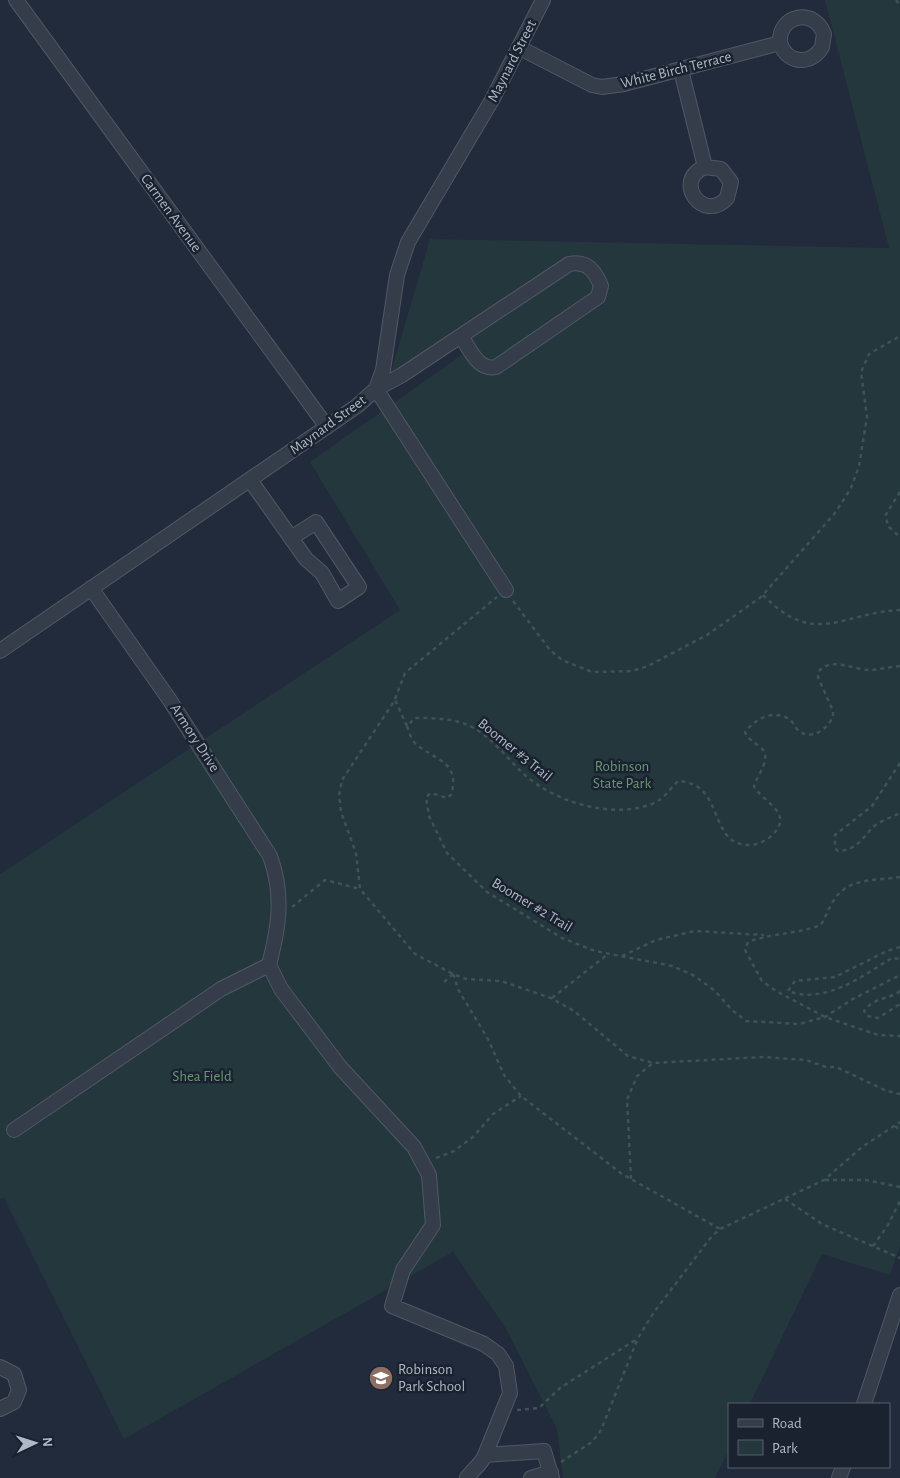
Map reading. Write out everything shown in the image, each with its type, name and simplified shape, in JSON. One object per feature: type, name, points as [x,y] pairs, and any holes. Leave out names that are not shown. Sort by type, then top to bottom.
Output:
[{"type":"street","name":"Carmen Avenue","points":[[16,0],[327,427]]},
{"type":"street","name":"Maynard Street","points":[[0,651],[363,402],[376,389],[383,370],[397,275],[408,242],[487,108],[520,48],[543,0]]},
{"type":"street","name":"White Birch Terrace","points":[[520,48],[592,85],[602,87],[624,84],[681,70],[780,43]]},
{"type":"street","points":[[681,70],[705,167]]},
{"type":"street","points":[[461,336],[481,364],[490,368],[496,367],[598,297],[601,286],[590,267],[584,263],[569,264],[461,336],[376,389],[506,590]]},
{"type":"street","points":[[250,480],[291,538],[306,559],[322,573],[338,601],[359,587],[316,522],[291,538]]},
{"type":"street","name":"Armory Drive","points":[[91,588],[169,698],[270,856],[277,877],[279,928],[269,965]]},
{"type":"street","points":[[14,1130],[221,989],[269,965],[281,989],[340,1067],[414,1147],[429,1174],[433,1225],[403,1270],[392,1306],[484,1344],[498,1354],[506,1366],[510,1393],[482,1463],[473,1469],[467,1478]]},
{"type":"street","points":[[864,1403],[895,1326],[900,1295]]},
{"type":"street","points":[[0,1367],[14,1374],[19,1390],[14,1402],[0,1409]]},
{"type":"street","points":[[485,1455],[544,1451],[552,1475],[531,1478]]},
{"type":"path","points":[[896,0],[900,5]]},
{"type":"path","points":[[900,336],[869,354],[861,372],[867,417],[859,466],[851,488],[835,513],[763,595],[707,635],[648,666],[632,671],[592,672],[562,660],[550,650],[524,618],[506,590],[405,673],[395,700],[342,780],[340,795],[341,812],[356,853],[360,889],[414,954],[452,974],[466,979],[501,982],[551,998],[574,1011],[628,1056],[653,1063],[763,1056],[806,1060],[826,1067],[836,1067],[887,1091],[900,1094]]},
{"type":"path","points":[[900,492],[885,516],[889,527],[900,537]]},
{"type":"path","points":[[763,595],[776,608],[797,620],[820,626],[870,614],[900,610]]},
{"type":"path","name":"Boomer #3 Trail","points":[[407,726],[415,718],[453,721],[472,727],[488,739],[527,777],[550,792],[590,806],[610,810],[653,804],[665,796],[678,781],[688,782],[701,787],[710,799],[721,829],[735,841],[749,845],[767,840],[777,831],[780,818],[778,809],[758,794],[754,786],[766,757],[763,749],[748,738],[745,732],[752,722],[768,715],[781,716],[790,719],[799,731],[809,735],[822,732],[833,718],[833,711],[818,677],[822,667],[839,664],[866,670],[900,666]]},
{"type":"path","points":[[395,700],[407,726]]},
{"type":"path","name":"Boomer #2 Trail","points":[[407,726],[415,743],[444,761],[453,775],[452,795],[447,798],[431,793],[426,797],[426,805],[432,824],[447,853],[461,869],[487,892],[562,938],[608,954],[672,966],[693,975],[714,990],[732,1010],[746,1020],[799,1024],[825,1017],[851,1000],[900,975]]},
{"type":"path","points":[[900,763],[872,806],[835,835],[835,848],[838,851],[858,845],[872,828],[900,813]]},
{"type":"path","points":[[622,956],[656,940],[695,931],[766,935],[808,930],[821,925],[835,898],[856,883],[872,879],[900,877]]},
{"type":"path","points":[[278,919],[325,880],[360,889]]},
{"type":"path","points":[[766,935],[748,942],[745,950],[762,981],[776,992],[825,1017],[878,1035],[900,1036]]},
{"type":"path","points":[[900,948],[888,951],[835,977],[795,981],[788,991],[796,994],[823,993],[848,986],[892,958],[900,959]]},
{"type":"path","points":[[551,998],[608,954]]},
{"type":"path","points":[[444,982],[452,974]]},
{"type":"path","points":[[452,974],[459,991],[488,1039],[504,1075],[521,1096],[630,1179],[720,1229]]},
{"type":"path","points":[[900,991],[891,998],[874,1001],[864,1011],[866,1016],[878,1018],[900,1004]]},
{"type":"path","points":[[630,1179],[628,1100],[637,1076],[653,1063]]},
{"type":"path","points":[[423,1164],[460,1146],[473,1137],[493,1114],[521,1096]]},
{"type":"path","points":[[552,1475],[560,1462],[592,1442],[601,1430],[638,1338],[691,1260],[720,1229],[824,1180],[862,1147],[900,1122]]},
{"type":"path","points":[[895,1126],[900,1130]]},
{"type":"path","points":[[824,1180],[866,1180],[900,1187]]},
{"type":"path","points":[[785,1198],[822,1224],[900,1258]]},
{"type":"path","points":[[873,1246],[888,1225],[900,1201]]},
{"type":"path","points":[[502,1411],[539,1408],[560,1388],[638,1338]]},
{"type":"green space","name":"Robinson State Park","points":[[825,0],[900,0],[900,1246],[890,1275],[822,1254],[750,1403],[728,1403],[728,1452],[715,1478],[563,1478],[557,1429],[505,1327],[453,1252],[124,1439],[4,1198],[0,1199],[0,874],[400,610],[310,462],[463,354],[460,336],[391,372],[430,239],[889,248]]},
{"type":"place","name":"Robinson Park School","points":[[381,1378]]},
{"type":"park label","name":"Shea Field","points":[[202,1076]]}]
